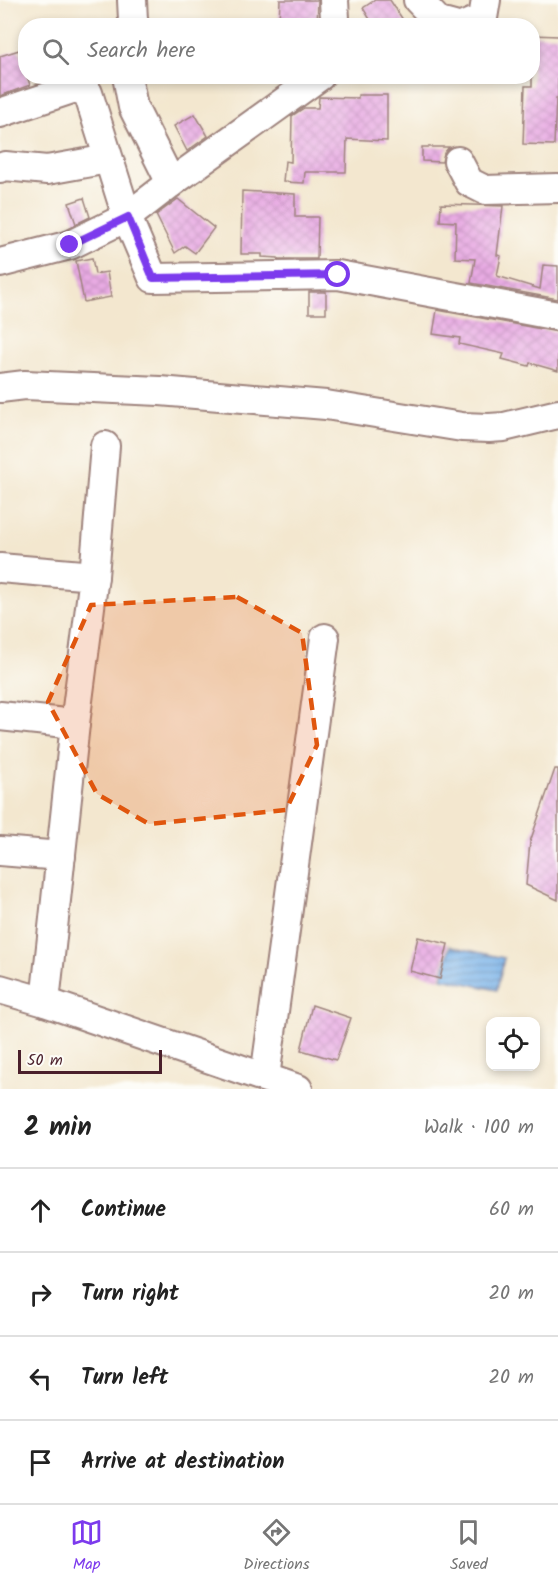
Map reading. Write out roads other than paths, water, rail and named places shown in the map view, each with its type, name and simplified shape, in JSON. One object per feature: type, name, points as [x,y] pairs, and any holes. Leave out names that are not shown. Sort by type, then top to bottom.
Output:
[{"type":"street","points":[[132,0],[134,18]]},
{"type":"street","points":[[418,0],[435,18]]},
{"type":"street","points":[[483,18],[486,0]]},
{"type":"street","points":[[129,84],[133,107],[171,183]]},
{"type":"street","points":[[0,263],[70,245],[128,217],[171,183],[310,84]]},
{"type":"street","points":[[0,113],[75,88],[88,93],[128,217],[153,278],[338,275],[558,316]]},
{"type":"street","points":[[0,168],[6,166],[46,170],[108,159]]},
{"type":"street","points":[[458,160],[469,182],[485,190],[558,188]]},
{"type":"street","points":[[0,388],[25,385],[160,391],[326,405],[462,427],[504,427],[558,414]]},
{"type":"street","points":[[45,1002],[75,724],[94,576],[105,446]]},
{"type":"street","points":[[0,568],[94,576]]},
{"type":"street","points":[[265,1077],[325,638]]},
{"type":"street","points":[[0,716],[75,724]]},
{"type":"street","points":[[0,851],[61,856]]},
{"type":"street","points":[[0,989],[45,1002],[298,1089]]},
{"type":"water","points":[[450,946],[504,958],[497,990],[442,978]]}]
